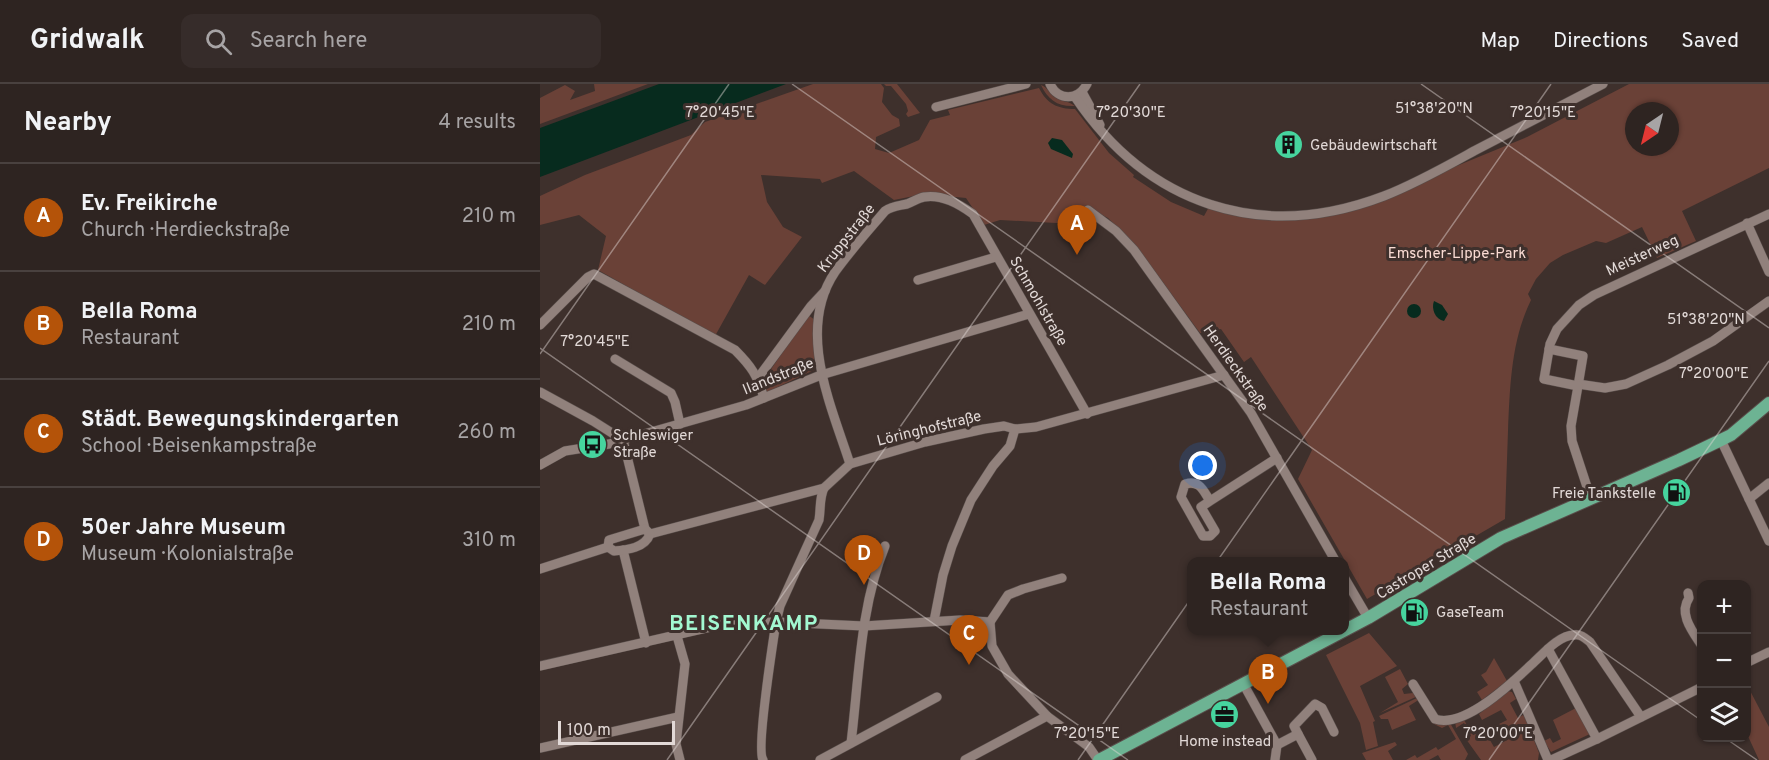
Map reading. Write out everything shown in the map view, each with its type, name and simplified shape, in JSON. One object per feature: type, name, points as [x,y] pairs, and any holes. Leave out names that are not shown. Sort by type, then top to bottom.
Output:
[{"type":"main road","name":"Castroper Straße","points":[[1349,628],[1501,538],[1731,435],[1769,403]]},
{"type":"main road","name":"Castroper Straße","points":[[1099,760],[1116,756],[1337,635]]},
{"type":"street","points":[[936,107],[1026,84]]},
{"type":"street","points":[[1050,84],[1054,92],[1060,96],[1081,91],[1095,126],[1137,166],[1154,178],[1191,198],[1233,211],[1282,217],[1342,208],[1384,196],[1420,180],[1603,84]]},
{"type":"street","name":"Kruppstraße","points":[[850,464],[821,375],[817,345],[819,317],[826,290],[834,273],[885,211],[892,206],[923,197],[936,197],[961,205]]},
{"type":"street","name":"Schmohlstraße","points":[[961,205],[973,214],[1087,414]]},
{"type":"street","name":"Herdieckstraße","points":[[1088,210],[1116,231],[1134,250],[1251,413],[1334,557]]},
{"type":"street","name":"Meisterweg","points":[[1578,385],[1544,379],[1549,349],[1557,329],[1567,316],[1594,295],[1769,213]]},
{"type":"street","points":[[1746,223],[1769,272]]},
{"type":"street","points":[[918,280],[996,257]]},
{"type":"street","points":[[540,325],[588,277],[594,274],[735,350],[750,364],[758,378],[764,398]]},
{"type":"street","points":[[758,378],[811,306],[826,290]]},
{"type":"street","points":[[1578,385],[1605,387],[1626,384],[1713,341],[1769,301]]},
{"type":"street","name":"Ilandstraße","points":[[540,465],[565,451],[623,440],[746,405],[821,375],[1029,314]]},
{"type":"street","points":[[1549,349],[1583,356],[1571,426],[1572,441],[1591,499]]},
{"type":"street","points":[[615,359],[670,393],[675,402],[680,424]]},
{"type":"street","name":"Löringhofstraße","points":[[608,547],[609,540],[617,536],[647,532],[824,488],[850,464],[925,441],[1004,426],[1015,429],[1036,428],[1224,375]]},
{"type":"street","points":[[540,392],[593,420],[623,440],[647,532]]},
{"type":"street","points":[[934,621],[943,575],[971,500],[993,466],[1010,446],[1015,429]]},
{"type":"street","points":[[1721,440],[1769,541]]},
{"type":"street","points":[[1210,501],[1200,485],[1193,482],[1185,484],[1181,497],[1203,536],[1210,536],[1215,531],[1201,507],[1277,458]]},
{"type":"street","points":[[1749,499],[1769,483]]},
{"type":"street","points":[[763,760],[761,757],[762,735],[776,622],[780,606],[819,520],[820,497],[824,488]]},
{"type":"street","name":"Löringhofstraße","points":[[608,547],[614,551],[623,550],[647,541],[647,532]]},
{"type":"street","points":[[851,743],[864,626],[878,563],[885,546]]},
{"type":"street","name":"Löringhofstraße","points":[[540,569],[608,547]]},
{"type":"street","points":[[623,550],[646,643]]},
{"type":"street","points":[[1062,578],[1008,595],[990,622],[992,645],[1008,674],[1047,716],[1089,747],[1099,760]]},
{"type":"street","points":[[1349,586],[1368,618]]},
{"type":"street","points":[[1688,593],[1685,617],[1697,639]]},
{"type":"street","points":[[540,666],[724,624],[776,622],[864,626],[960,620],[990,622]]},
{"type":"street","points":[[1413,684],[1435,719],[1446,722],[1476,709],[1514,681],[1548,650],[1572,634],[1582,636],[1590,642],[1641,717]]},
{"type":"street","points":[[677,636],[685,664],[676,744],[680,760]]},
{"type":"street","points":[[1548,650],[1597,739]]},
{"type":"street","points":[[1751,661],[1769,652]]},
{"type":"street","points":[[1514,681],[1550,760],[1699,688]]},
{"type":"street","points":[[1244,686],[1277,745],[1275,760]]},
{"type":"street","points":[[820,760],[937,697]]},
{"type":"street","points":[[1312,760],[1294,726],[1315,704],[1322,708],[1334,732]]},
{"type":"street","points":[[966,760],[1047,716]]},
{"type":"street","points":[[540,748],[678,717]]},
{"type":"street","points":[[1277,745],[1298,734]]},
{"type":"green space","points":[[594,84],[648,84],[540,124],[540,98],[565,85],[575,91],[570,100],[595,91]]},
{"type":"green space","name":"Emscher-Lippe-Park","points":[[813,84],[881,84],[884,88],[882,102],[892,115],[899,119],[900,126],[876,137],[875,149],[889,153],[919,140],[930,120],[950,115],[948,110],[1039,88],[1054,104],[1063,108],[1075,109],[1109,153],[1134,175],[1133,177],[1171,202],[1204,216],[1210,205],[1232,212],[1312,215],[1420,181],[1527,137],[1629,84],[1769,84],[1769,168],[1682,211],[1696,241],[1657,258],[1642,227],[1606,243],[1596,241],[1563,255],[1550,263],[1536,279],[1528,294],[1531,300],[1515,348],[1510,397],[1505,519],[1367,599],[1349,568],[1349,557],[1343,557],[1298,479],[1312,450],[1251,357],[1244,362],[1221,329],[1200,333],[1140,251],[1108,218],[1091,209],[1074,224],[1000,220],[984,225],[966,198],[924,194],[894,200],[854,171],[822,183],[820,179],[761,175],[767,202],[783,227],[802,237],[765,285],[749,275],[715,336],[598,270],[606,236],[579,215],[540,225],[540,196],[585,175],[691,135],[705,122]]},
{"type":"green space","points":[[884,84],[897,84],[920,113],[908,117],[906,104],[891,86]]},
{"type":"green space","points":[[1041,85],[1056,98],[1075,106],[1054,102]]},
{"type":"green space","points":[[808,315],[815,320],[814,370],[767,392],[763,381]]},
{"type":"green space","points":[[1369,633],[1397,666],[1360,686],[1375,721],[1373,722],[1378,746],[1366,750],[1360,723],[1326,655]]},
{"type":"green space","points":[[1494,658],[1507,681],[1482,700],[1477,692],[1488,685],[1481,675],[1486,672]]},
{"type":"green space","points":[[1400,669],[1408,684],[1402,689],[1404,694],[1413,693],[1418,696],[1380,713],[1398,702],[1385,677]]},
{"type":"green space","points":[[1508,691],[1512,692],[1516,699],[1510,703],[1518,718],[1523,715],[1526,719],[1539,753],[1538,760],[1481,760],[1466,739],[1471,736],[1464,723],[1456,728],[1455,721],[1464,720],[1473,735],[1484,730],[1494,747],[1511,738],[1506,728],[1500,731],[1497,725],[1507,720],[1501,710],[1482,720],[1479,714]]},
{"type":"green space","points":[[1751,693],[1769,727],[1769,760],[1759,760],[1751,742]]},
{"type":"green space","points":[[1419,697],[1420,699],[1409,706],[1416,720],[1392,730],[1388,719],[1381,719],[1379,716]]},
{"type":"green space","points":[[1576,708],[1590,734],[1551,752],[1544,741],[1550,738],[1553,743],[1561,739],[1553,720]]},
{"type":"green space","points":[[1434,721],[1450,723],[1468,754],[1465,760],[1441,760],[1438,755],[1429,760],[1406,760],[1415,755],[1417,758],[1436,747],[1438,750],[1456,739],[1448,725],[1442,728],[1432,723]]},
{"type":"green space","points":[[1395,742],[1397,745],[1388,751],[1393,760],[1366,760],[1362,753]]},
{"type":"shaded area","points":[[659,84],[786,84],[540,177],[540,128]]},
{"type":"shaded area","points":[[1052,138],[1062,140],[1073,154],[1072,158],[1051,149],[1048,143]]},
{"type":"shaded area","points":[[1434,301],[1442,305],[1448,314],[1444,321],[1434,313]]},
{"type":"shaded area","points":[[1414,304],[1419,306],[1421,311],[1419,316],[1414,318],[1409,316],[1407,311],[1409,306]]},
{"type":"place","name":"Gebäudewirtschaft","points":[[1289,145]]},
{"type":"place","name":"Ev. Freikirche","points":[[1077,255]]},
{"type":"place","name":"Schleswiger Straße","points":[[592,444]]},
{"type":"place","name":"Freie Tankstelle","points":[[1677,493]]},
{"type":"place","name":"50er Jahre Museum","points":[[864,585]]},
{"type":"place","name":"GaseTeam","points":[[1415,612]]},
{"type":"place","name":"Städt. Bewegungskindergarten","points":[[969,665]]},
{"type":"place","name":"Bella Roma","points":[[1268,704]]},
{"type":"place","name":"Home instead","points":[[1225,714]]},
{"type":"district","name":"BEISENKAMP","points":[[744,623]]}]
